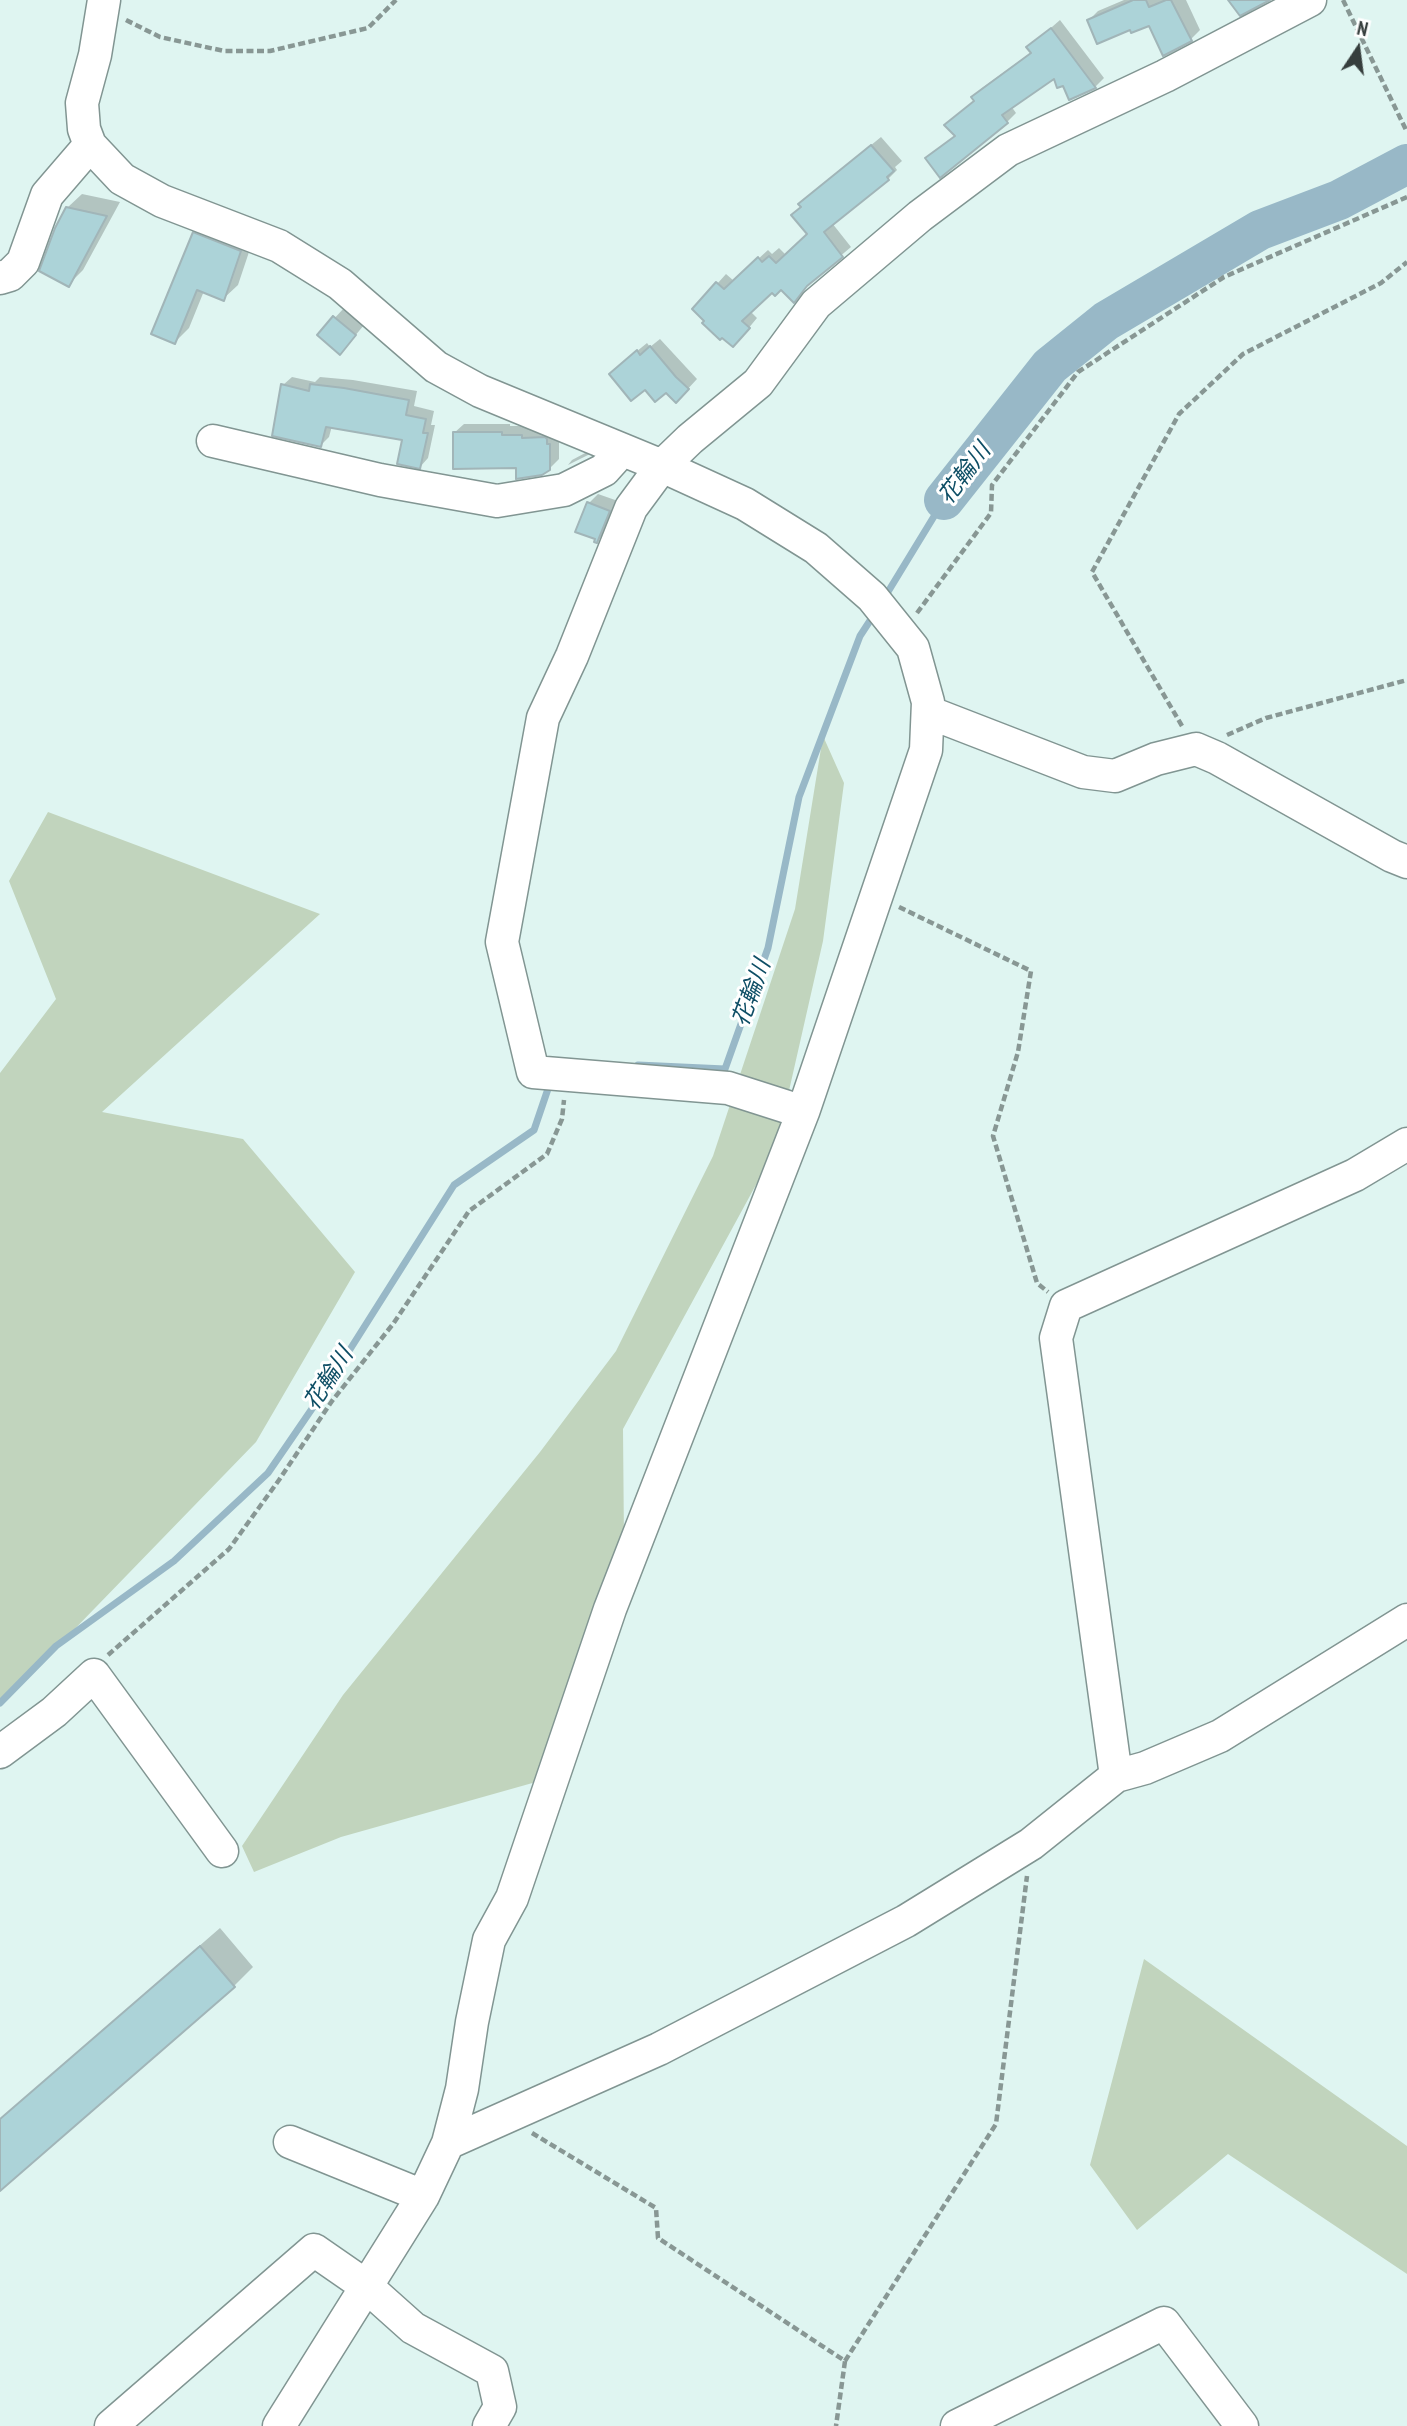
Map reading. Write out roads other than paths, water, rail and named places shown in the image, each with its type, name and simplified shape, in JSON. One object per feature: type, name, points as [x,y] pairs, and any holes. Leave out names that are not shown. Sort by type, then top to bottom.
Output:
[{"type":"street","points":[[803,1112],[728,1088],[533,1072],[502,942],[543,718],[572,656],[631,508],[662,466],[690,439],[758,383],[816,304],[920,216],[1008,150],[1165,76],[1310,0]]},
{"type":"street","points":[[104,3],[95,55],[82,103],[84,128],[90,145],[122,179],[162,201],[279,246],[330,278],[436,367],[480,391],[662,466],[745,504],[816,548],[872,597],[914,648],[929,712],[926,750],[803,1112],[610,1609],[512,1898],[489,1940],[472,2022],[463,2090],[448,2143],[423,2196],[279,2426]]},
{"type":"street","points":[[0,278],[10,275],[23,262],[47,195],[90,145]]},
{"type":"street","points":[[213,441],[380,480],[497,501],[565,490],[604,470],[622,450]]},
{"type":"street","points":[[929,712],[1083,772],[1104,775],[1115,776],[1156,759],[1196,749],[1407,862]]},
{"type":"street","points":[[1116,1776],[1056,1338],[1066,1306],[1355,1175],[1407,1144]]},
{"type":"street","points":[[448,2143],[659,2049],[906,1921],[1031,1844],[1116,1776],[1145,1768],[1220,1736],[1407,1620]]},
{"type":"street","points":[[0,1752],[54,1712],[94,1675],[222,1851]]},
{"type":"street","points":[[290,2142],[423,2196]]},
{"type":"street","points":[[111,2426],[314,2250],[366,2286],[413,2328],[492,2371],[500,2407],[489,2426]]},
{"type":"street","points":[[957,2426],[1164,2323],[1242,2426]]},
{"type":"waterway","name":"花輪川","points":[[944,500],[1050,366],[1106,321],[1260,230],[1339,200],[1407,164]]},
{"type":"waterway","name":"花輪川","points":[[883,600],[944,500]]},
{"type":"waterway","name":"花輪川","points":[[638,1065],[725,1069],[768,948],[799,797],[860,636],[875,613]]},
{"type":"waterway","name":"花輪川","points":[[0,1703],[56,1646],[174,1561],[268,1473],[318,1400],[454,1185],[534,1130],[551,1080]]}]
